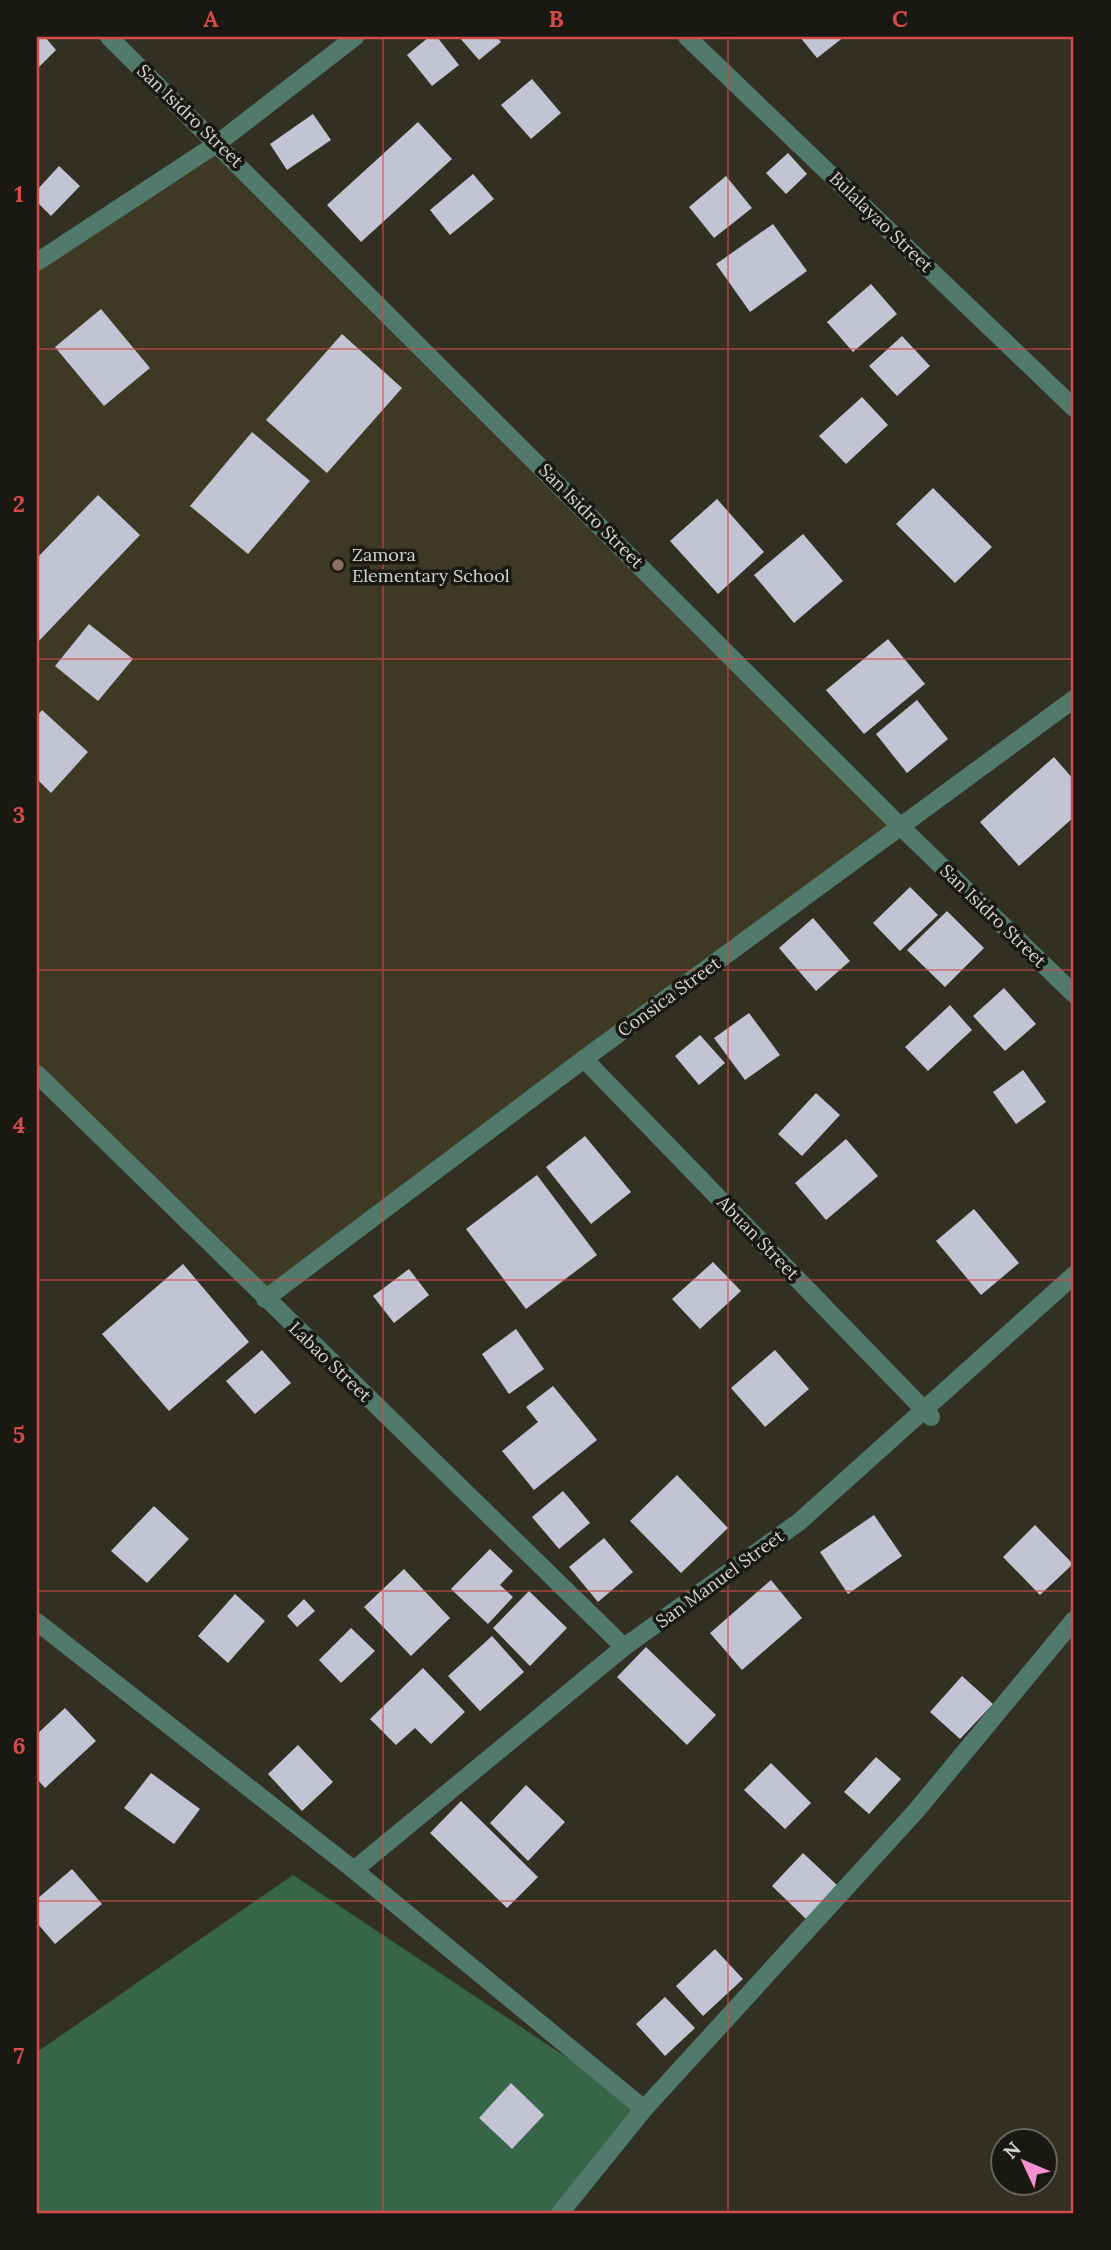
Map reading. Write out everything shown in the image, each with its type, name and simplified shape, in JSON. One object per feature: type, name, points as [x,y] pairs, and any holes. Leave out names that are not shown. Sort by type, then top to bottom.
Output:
[{"type":"street","name":"San Isidro Street","points":[[109,37],[901,827],[1074,994]]},
{"type":"street","points":[[37,262],[218,143],[355,37]]},
{"type":"street","name":"Bulalayao Street","points":[[687,37],[1074,408]]},
{"type":"street","name":"Consica Street","points":[[265,1299],[584,1059],[1074,699]]},
{"type":"street","name":"Abuan Street","points":[[584,1059],[928,1413]]},
{"type":"street","name":"Labao Street","points":[[37,1074],[624,1647]]},
{"type":"street","name":"San Manuel Street","points":[[354,1870],[624,1647],[799,1522],[928,1413],[1074,1275]]},
{"type":"street","points":[[560,2213],[644,2109],[916,1811],[1074,1620]]},
{"type":"street","points":[[37,1622],[354,1870],[644,2109]]},
{"type":"shaded area","name":"Zamora Elementary School","points":[[218,143],[901,827],[265,1299],[37,1074],[37,262]]},
{"type":"green space","points":[[293,1875],[644,2109],[560,2213],[37,2213],[37,2052]]},
{"type":"building","points":[[37,37],[45,37],[56,50],[37,69]]},
{"type":"building","points":[[429,37],[437,37],[459,65],[432,86],[407,55]]},
{"type":"building","points":[[459,37],[497,37],[501,42],[479,60]]},
{"type":"building","points":[[800,37],[844,37],[817,58]]},
{"type":"building","points":[[532,79],[561,113],[531,139],[501,105]]},
{"type":"building","points":[[313,114],[331,140],[287,170],[270,144]]},
{"type":"building","points":[[418,122],[452,159],[361,242],[327,205]]},
{"type":"building","points":[[788,153],[807,174],[786,194],[766,173]]},
{"type":"building","points":[[59,166],[80,186],[51,216],[37,202],[37,190]]},
{"type":"building","points":[[473,174],[494,199],[450,235],[430,210]]},
{"type":"building","points":[[726,176],[752,208],[714,238],[689,207]]},
{"type":"building","points":[[773,224],[807,271],[750,312],[716,264]]},
{"type":"building","points":[[871,284],[897,314],[853,352],[827,322]]},
{"type":"building","points":[[101,309],[150,368],[104,406],[55,347]]},
{"type":"building","points":[[342,334],[402,388],[327,473],[266,420]]},
{"type":"building","points":[[902,336],[930,366],[897,396],[869,366]]},
{"type":"building","points":[[862,397],[888,425],[846,464],[819,436]]},
{"type":"building","points":[[252,432],[310,481],[248,554],[190,506]]},
{"type":"building","points":[[933,488],[992,547],[955,583],[896,524]]},
{"type":"building","points":[[98,495],[140,535],[37,643],[37,558]]},
{"type":"building","points":[[717,499],[764,552],[718,594],[670,541]]},
{"type":"building","points":[[803,534],[843,581],[794,623],[754,575]]},
{"type":"building","points":[[89,624],[133,659],[98,701],[55,666]]},
{"type":"building","points":[[888,639],[925,684],[864,734],[826,690]]},
{"type":"building","points":[[917,700],[948,739],[907,773],[876,734]]},
{"type":"building","points":[[42,710],[88,752],[51,793],[37,779],[37,716]]},
{"type":"building","points":[[1054,757],[1074,780],[1074,817],[1019,866],[980,822]]},
{"type":"building","points":[[910,887],[938,915],[900,951],[873,923]]},
{"type":"building","points":[[947,911],[984,948],[945,987],[907,950]]},
{"type":"building","points":[[813,918],[850,961],[816,991],[779,948]]},
{"type":"building","points":[[1004,988],[1036,1024],[1005,1051],[973,1016]]},
{"type":"building","points":[[950,1005],[972,1030],[928,1071],[905,1047]]},
{"type":"building","points":[[749,1013],[780,1055],[745,1080],[714,1038]]},
{"type":"building","points":[[700,1035],[725,1063],[699,1085],[675,1056]]},
{"type":"building","points":[[1023,1070],[1046,1102],[1016,1124],[993,1092]]},
{"type":"building","points":[[816,1093],[840,1115],[802,1156],[778,1134]]},
{"type":"building","points":[[585,1136],[631,1192],[591,1224],[546,1167]]},
{"type":"building","points":[[846,1139],[878,1176],[826,1220],[795,1183]]},
{"type":"building","points":[[537,1175],[597,1255],[526,1309],[466,1229]]},
{"type":"building","points":[[974,1209],[1019,1263],[981,1295],[936,1241]]},
{"type":"building","points":[[713,1262],[741,1291],[700,1329],[672,1299]]},
{"type":"building","points":[[183,1264],[249,1342],[169,1411],[102,1334]]},
{"type":"building","points":[[409,1269],[429,1295],[394,1323],[373,1296]]},
{"type":"building","points":[[516,1329],[544,1369],[509,1394],[482,1354]]},
{"type":"building","points":[[262,1350],[291,1383],[255,1414],[226,1381]]},
{"type":"building","points":[[775,1350],[809,1389],[765,1427],[731,1388]]},
{"type":"building","points":[[553,1386],[597,1440],[534,1490],[502,1451],[538,1422],[526,1407]]},
{"type":"building","points":[[677,1475],[728,1528],[681,1573],[630,1521]]},
{"type":"building","points":[[563,1491],[590,1523],[559,1549],[532,1517]]},
{"type":"building","points":[[154,1506],[189,1539],[147,1583],[111,1551]]},
{"type":"building","points":[[874,1515],[902,1556],[848,1594],[820,1552]]},
{"type":"building","points":[[1035,1525],[1073,1564],[1040,1595],[1003,1557]]},
{"type":"building","points":[[604,1538],[633,1572],[598,1602],[569,1567]]},
{"type":"building","points":[[490,1549],[513,1571],[500,1585],[513,1597],[488,1624],[451,1589]]},
{"type":"building","points":[[404,1569],[450,1618],[411,1656],[364,1607]]},
{"type":"building","points":[[771,1580],[802,1618],[742,1670],[710,1633]]},
{"type":"building","points":[[529,1591],[567,1628],[530,1666],[493,1628]]},
{"type":"building","points":[[235,1594],[265,1621],[228,1663],[198,1636]]},
{"type":"building","points":[[304,1599],[315,1611],[297,1627],[287,1616]]},
{"type":"building","points":[[351,1628],[375,1651],[341,1683],[319,1660]]},
{"type":"building","points":[[492,1636],[524,1672],[480,1711],[448,1676]]},
{"type":"building","points":[[646,1647],[716,1715],[687,1745],[617,1677]]},
{"type":"building","points":[[423,1668],[465,1712],[431,1744],[415,1728],[396,1745],[370,1719]]},
{"type":"building","points":[[962,1676],[993,1704],[960,1739],[930,1712]]},
{"type":"building","points":[[65,1708],[96,1741],[45,1788],[37,1779],[37,1734]]},
{"type":"building","points":[[298,1745],[333,1782],[302,1811],[268,1774]]},
{"type":"building","points":[[876,1757],[901,1779],[869,1814],[844,1792]]},
{"type":"building","points":[[771,1763],[811,1803],[785,1829],[744,1790]]},
{"type":"building","points":[[151,1773],[200,1809],[174,1844],[124,1808]]},
{"type":"building","points":[[526,1785],[565,1822],[528,1861],[490,1823]]},
{"type":"building","points":[[461,1801],[538,1877],[507,1908],[430,1833]]},
{"type":"building","points":[[803,1853],[838,1886],[806,1919],[772,1886]]},
{"type":"building","points":[[72,1869],[102,1904],[55,1944],[37,1923],[37,1899]]},
{"type":"building","points":[[715,1949],[743,1979],[703,2016],[676,1986]]},
{"type":"building","points":[[665,1997],[695,2028],[665,2056],[636,2024]]},
{"type":"building","points":[[511,2083],[544,2115],[512,2149],[479,2118]]},
{"type":"place","name":"Zamora Elementary School","points":[[338,565]]}]
